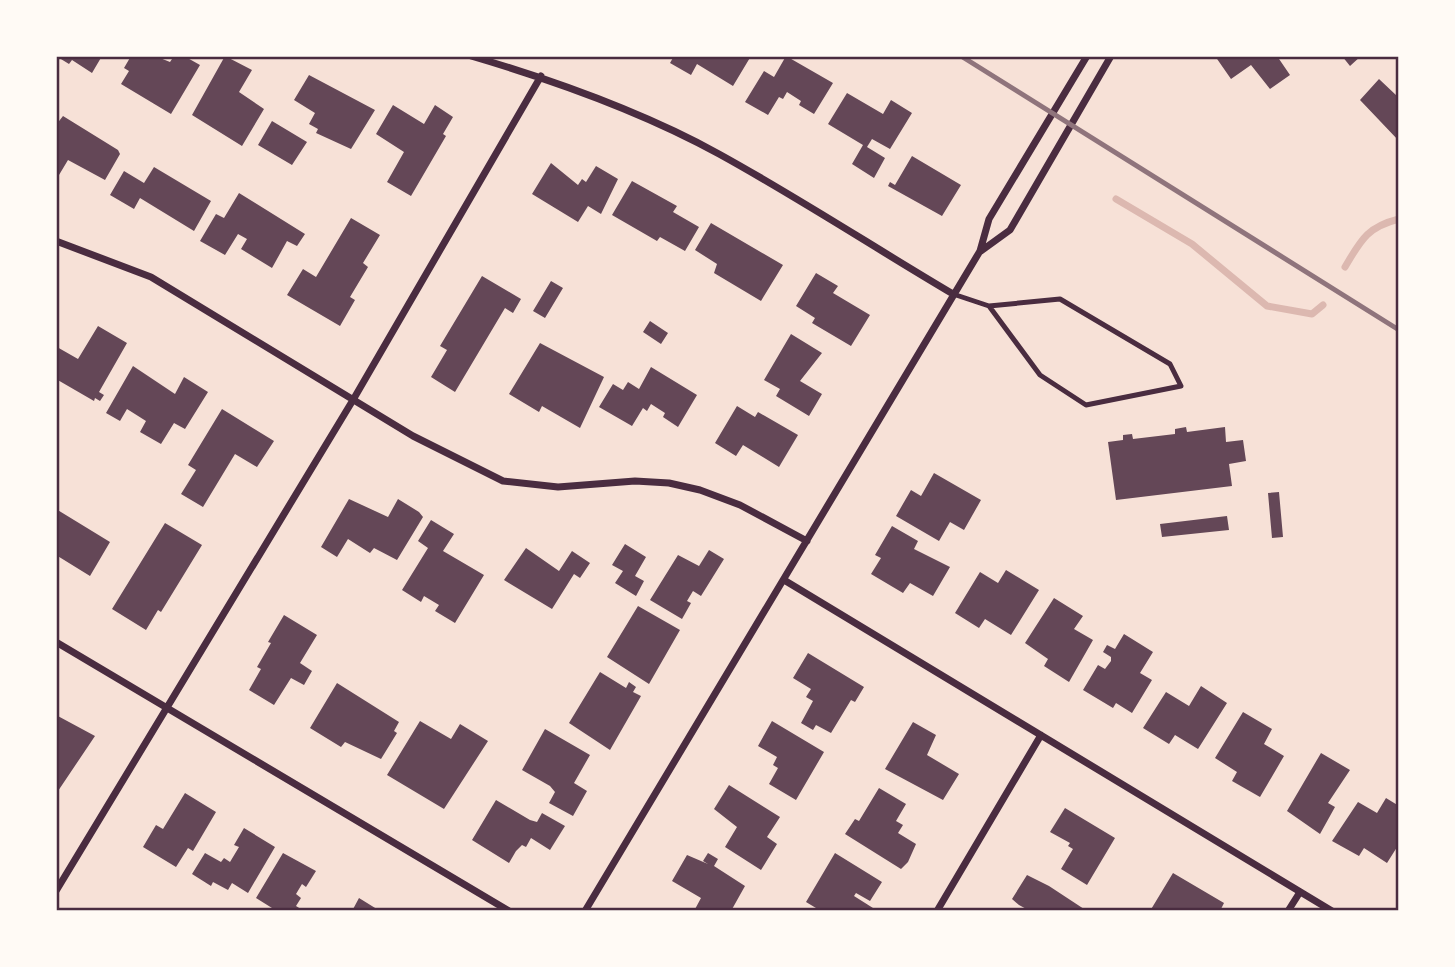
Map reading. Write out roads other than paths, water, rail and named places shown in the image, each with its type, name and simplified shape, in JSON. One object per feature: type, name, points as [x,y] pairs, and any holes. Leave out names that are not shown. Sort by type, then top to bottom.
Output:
[{"type":"street","points":[[471,56],[541,76],[644,118],[718,154],[953,294]]},
{"type":"street","points":[[585,911],[981,251],[989,219],[1087,56]]},
{"type":"street","points":[[981,251],[1010,230],[1111,56]]},
{"type":"street","points":[[56,891],[353,400],[541,76]]},
{"type":"street","points":[[56,241],[151,277],[450,457],[503,481],[558,487],[635,481],[700,490],[740,505],[807,541]]},
{"type":"street","points":[[784,580],[1332,911]]},
{"type":"street","points":[[56,642],[509,911]]},
{"type":"street","points":[[937,911],[1041,735]]},
{"type":"street","points":[[1288,911],[1300,892]]},
{"type":"lane","points":[[953,294],[989,306],[1060,299],[1170,364],[1181,386],[1086,405],[1040,375],[989,306]]},
{"type":"waterway","points":[[1116,199],[1192,244],[1267,306],[1312,314],[1323,305]]},
{"type":"waterway","points":[[1345,267],[1366,236],[1379,226],[1399,219]]},
{"type":"railway","points":[[961,56],[1399,330]]}]
